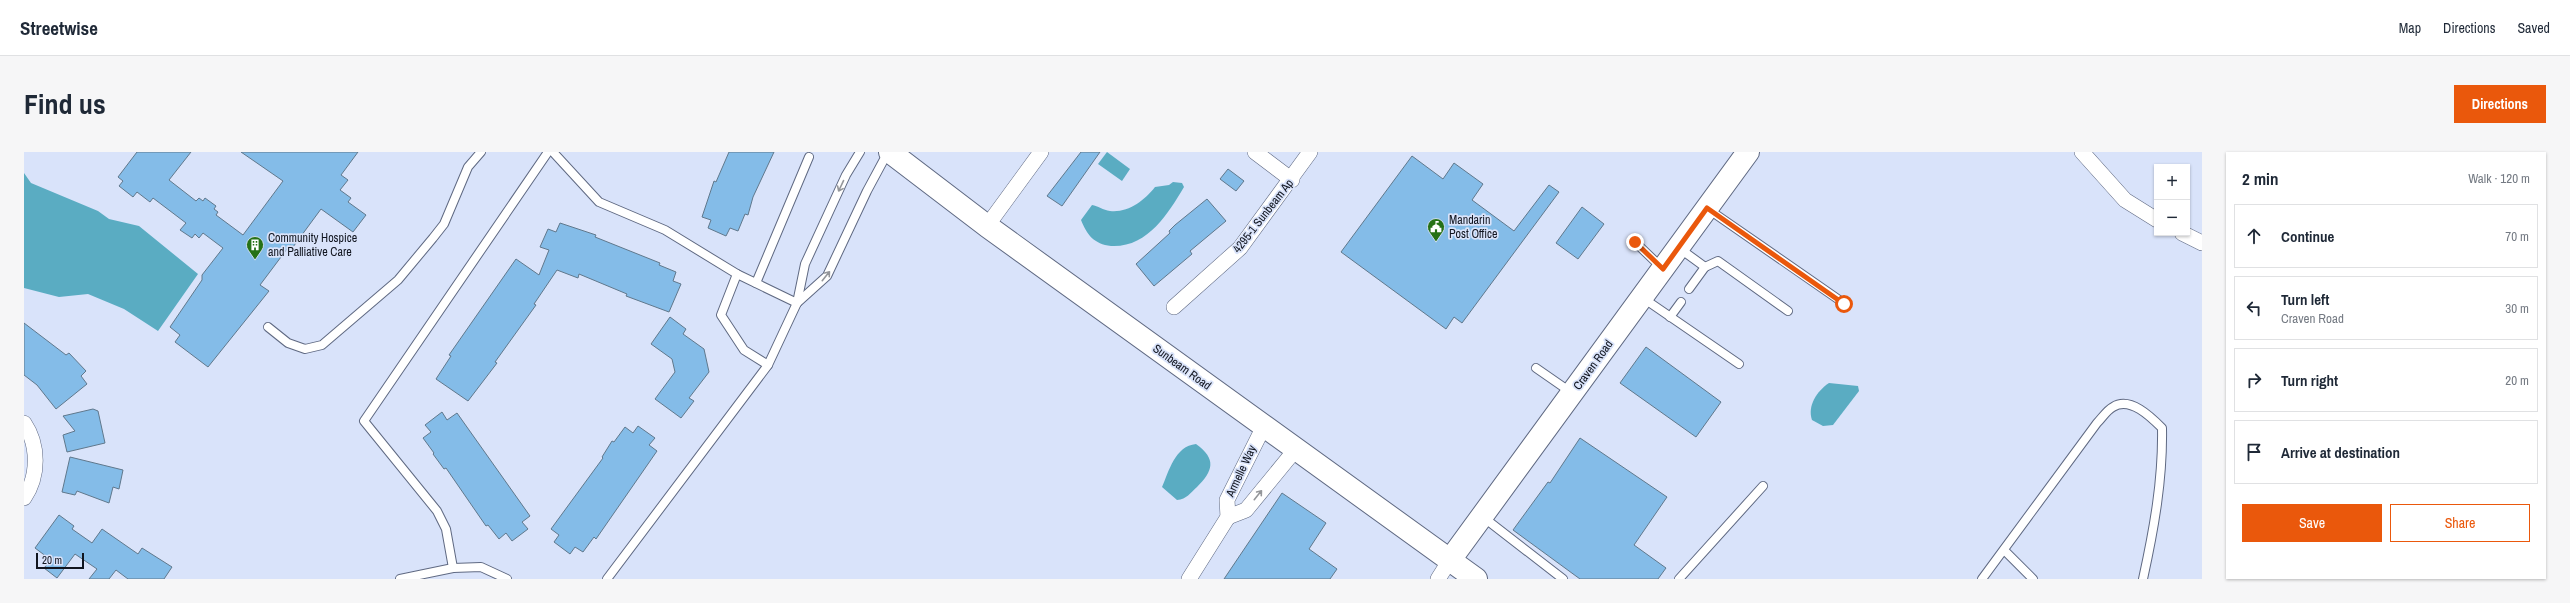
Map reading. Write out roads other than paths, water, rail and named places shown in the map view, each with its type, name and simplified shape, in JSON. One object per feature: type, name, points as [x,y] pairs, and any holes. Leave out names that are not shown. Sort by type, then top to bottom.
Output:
[{"type":"street","name":"Sunbeam Road","points":[[889,152],[987,226],[1476,579]]},
{"type":"street","points":[[987,226],[1041,152]]},
{"type":"street","points":[[1255,152],[1292,180]]},
{"type":"street","name":"4295-1 Sunbeam Ap","points":[[1174,307],[1240,248],[1292,180],[1310,152]]},
{"type":"street","name":"Craven Road","points":[[1438,579],[1450,560],[1748,152]]},
{"type":"street","points":[[2082,152],[2125,200],[2154,218]]},
{"type":"street","points":[[2188,236],[2202,243]]},
{"type":"street","points":[[24,423],[34,445],[36,462],[33,479],[24,498]]},
{"type":"street","name":"Armelle Way","points":[[1228,517],[1227,500],[1264,426]]},
{"type":"street","points":[[1189,579],[1228,517],[1246,510],[1296,449]]},
{"type":"lane","points":[[268,327],[288,343],[305,349],[322,345],[398,280],[437,234],[444,224],[468,167],[481,152]]},
{"type":"lane","points":[[453,568],[446,529],[437,511],[364,421],[548,152]]},
{"type":"lane","points":[[553,152],[599,202],[665,230],[737,274],[797,303]]},
{"type":"lane","points":[[607,579],[768,365],[797,303],[805,264],[846,175],[860,152]]},
{"type":"lane","points":[[797,303],[828,276],[867,191],[889,152]]},
{"type":"lane","points":[[756,283],[809,157]]},
{"type":"lane","points":[[1707,208],[1844,304]]},
{"type":"lane","points":[[1635,242],[1663,269]]},
{"type":"lane","points":[[1678,248],[1705,267]]},
{"type":"lane","points":[[1689,289],[1705,267],[1718,261],[1788,311]]},
{"type":"lane","points":[[737,274],[721,315],[744,350],[768,365]]},
{"type":"lane","points":[[1642,298],[1739,364]]},
{"type":"lane","points":[[1670,317],[1681,302]]},
{"type":"lane","points":[[1536,368],[1572,393]]},
{"type":"lane","points":[[1982,579],[2097,422],[2113,406],[2127,404],[2147,413],[2162,428],[2163,467],[2143,579]]},
{"type":"lane","points":[[1679,579],[1762,486]]},
{"type":"lane","points":[[1482,516],[1563,579]]},
{"type":"lane","points":[[2004,550],[2034,579]]},
{"type":"lane","points":[[400,579],[453,568],[482,567],[507,579]]},
{"type":"water","points":[[1107,152],[1130,169],[1122,181],[1098,164]]},
{"type":"water","points":[[24,173],[31,183],[98,211],[109,219],[139,226],[198,274],[158,331],[124,309],[88,294],[59,297],[24,288]]},
{"type":"water","points":[[1173,182],[1182,183],[1184,187],[1171,208],[1155,227],[1146,235],[1135,241],[1124,245],[1105,245],[1092,238],[1083,225],[1081,220],[1092,205],[1110,211],[1123,210],[1141,201],[1155,187],[1169,185]]},
{"type":"water","points":[[1829,383],[1858,386],[1859,391],[1833,425],[1823,426],[1812,420],[1811,409],[1814,399]]},
{"type":"water","points":[[1196,444],[1203,449],[1210,460],[1207,476],[1186,497],[1177,500],[1162,487],[1170,467],[1178,454],[1183,449]]},
{"type":"place","name":"Mandarin Post Office","points":[[1436,242]]},
{"type":"place","name":"Community Hospice and Palliative Care","points":[[255,260]]}]
